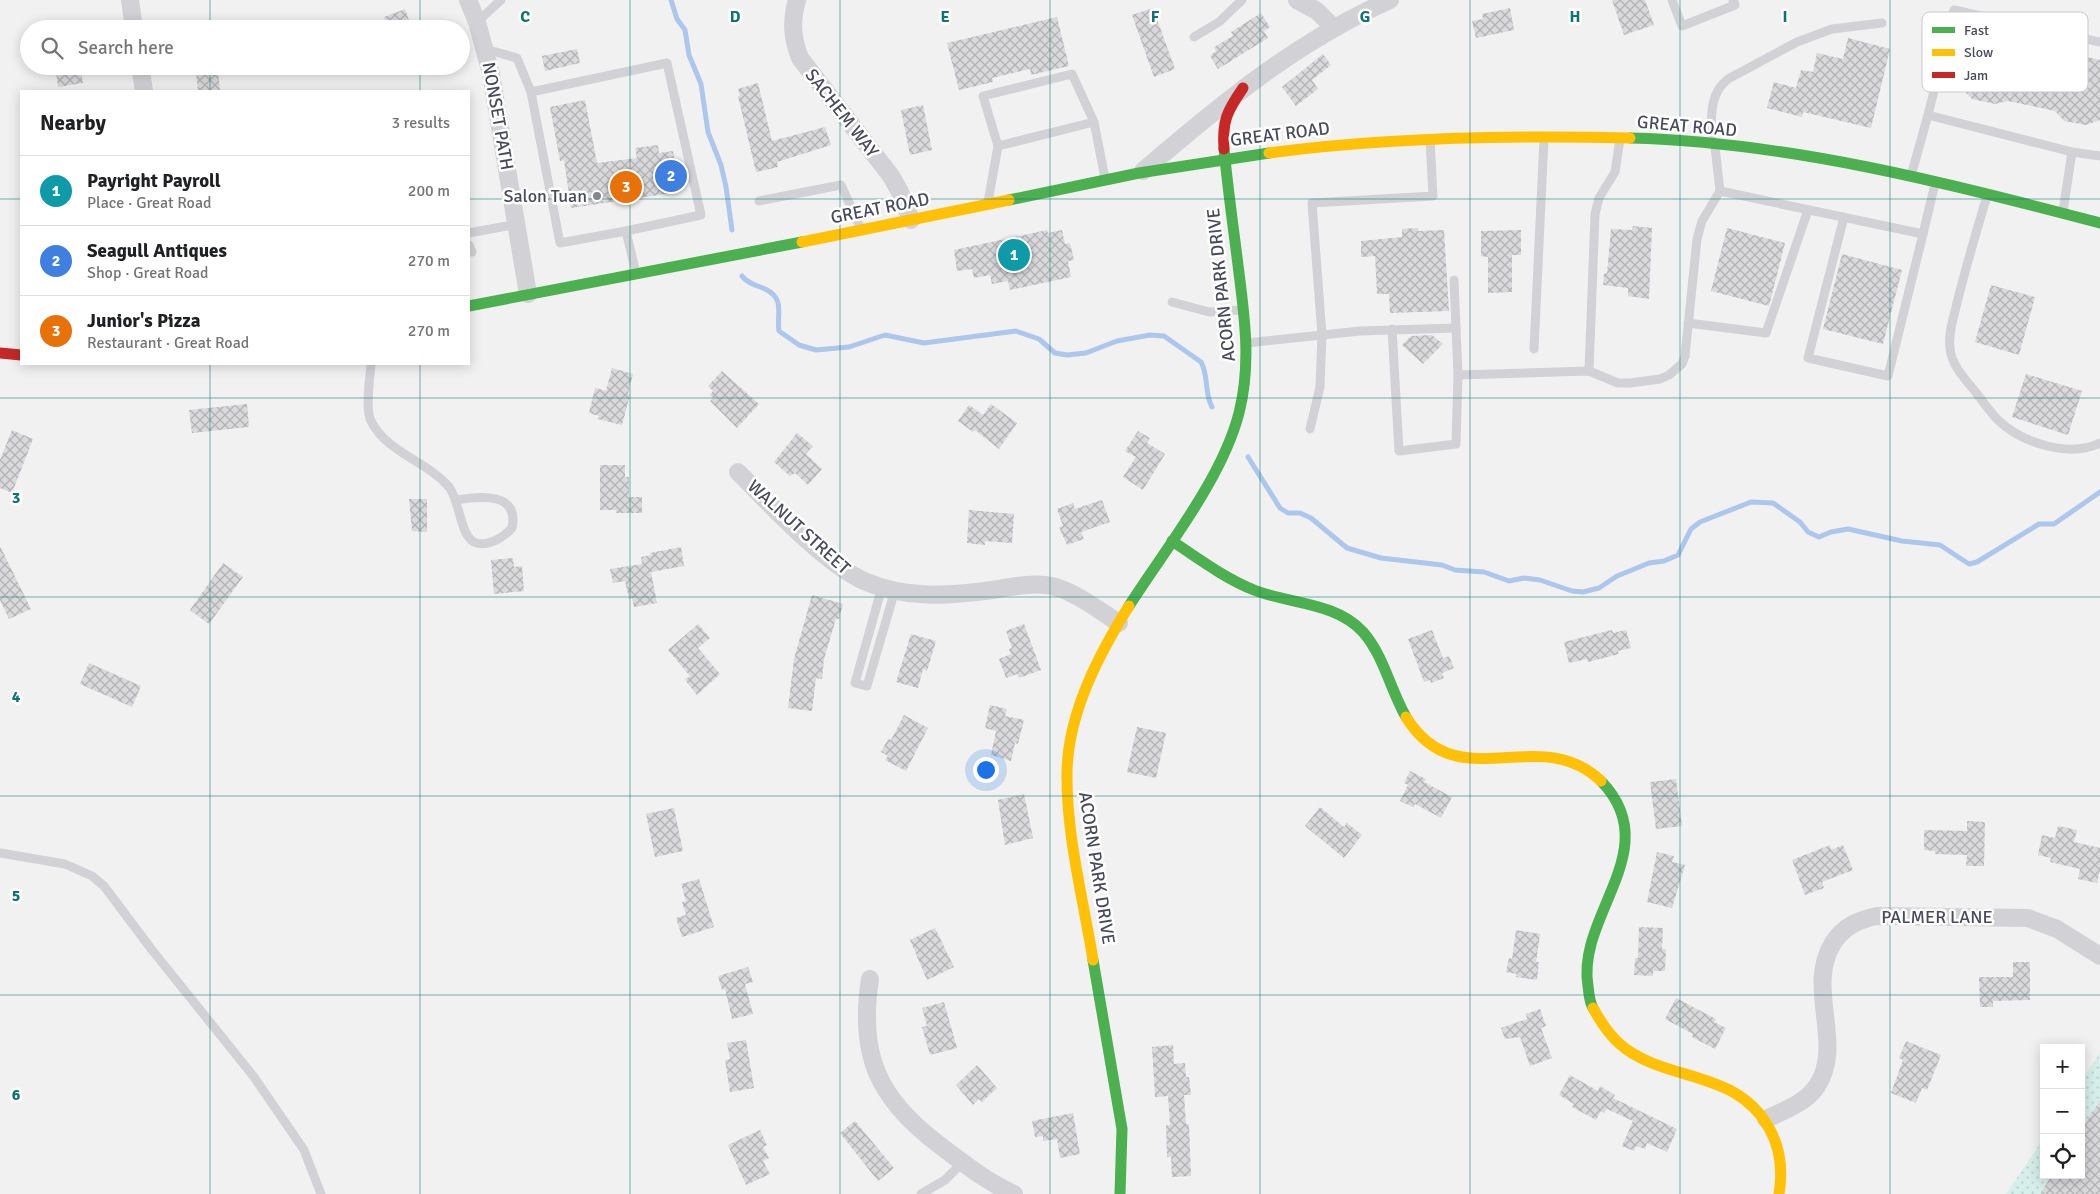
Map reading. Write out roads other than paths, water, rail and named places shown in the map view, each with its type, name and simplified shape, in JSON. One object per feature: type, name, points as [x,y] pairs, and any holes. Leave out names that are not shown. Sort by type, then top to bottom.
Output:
[{"type":"street","points":[[130,0],[133,20]]},
{"type":"street","name":"NONSET PATH","points":[[468,0],[485,49],[528,294]]},
{"type":"street","name":"SACHEM WAY","points":[[797,0],[792,26],[794,43],[800,58],[891,176],[911,220]]},
{"type":"street","points":[[1297,0],[1316,11],[1333,27]]},
{"type":"street","points":[[1141,173],[1243,88],[1286,56],[1333,27],[1390,0]]},
{"type":"street","points":[[141,75],[144,90]]},
{"type":"street","name":"ACORN PARK DRIVE","points":[[1120,1194],[1124,1148],[1122,1129],[1066,794],[1070,735],[1087,682],[1119,623],[1209,482],[1230,439],[1244,395],[1246,343],[1244,310],[1224,158],[1224,119],[1228,109],[1243,88]]},
{"type":"street","name":"GREAT ROAD","points":[[470,306],[1224,158],[1318,147],[1430,138],[1544,136],[1620,138],[1712,144],[1787,153],[1910,178],[2100,224]]},
{"type":"street","points":[[0,353],[20,355]]},
{"type":"street","name":"WALNUT STREET","points":[[738,472],[838,566],[866,582],[930,596],[970,593],[1023,585],[1052,586],[1065,590],[1119,623]]},
{"type":"street","points":[[1172,542],[1252,589],[1337,612],[1350,620],[1372,643],[1414,731],[1427,744],[1441,752],[1459,758],[1478,760],[1522,755],[1559,756],[1582,766],[1603,782],[1621,810],[1626,840],[1618,874],[1588,953],[1587,984],[1595,1012],[1608,1032],[1624,1047],[1649,1060],[1729,1088],[1756,1108],[1766,1119],[1779,1148],[1782,1165],[1779,1194]]},
{"type":"street","name":"PALMER LANE","points":[[1766,1119],[1803,1100],[1816,1088],[1824,1074],[1828,1059],[1822,966],[1836,938],[1847,927],[1861,919],[1877,916],[2028,918],[2057,929],[2100,956]]},
{"type":"street","points":[[870,979],[865,1018],[866,1036],[872,1058],[885,1090],[919,1129],[962,1163],[986,1188],[1014,1194]]},
{"type":"lane","points":[[477,22],[501,0]]},
{"type":"lane","points":[[1194,37],[1219,22],[1242,0]]},
{"type":"lane","points":[[1672,0],[1682,26],[1735,4],[1733,0]]},
{"type":"lane","points":[[1458,375],[1589,371],[1618,382],[1646,382],[1669,375],[1682,364],[1685,356],[1697,239],[1702,221],[1720,191],[1712,144],[1714,94],[1718,86],[1797,42],[1832,29],[1882,23]]},
{"type":"lane","points":[[485,49],[517,58],[531,92],[560,243],[702,215],[667,63],[531,92]]},
{"type":"lane","points":[[988,204],[998,146],[983,96],[1072,74],[1094,122],[1106,180]]},
{"type":"lane","points":[[1910,178],[1934,92]]},
{"type":"lane","points":[[1928,115],[2072,152],[2100,156]]},
{"type":"lane","points":[[998,146],[1094,122]]},
{"type":"lane","points":[[1534,349],[1544,136]]},
{"type":"lane","points":[[1310,429],[1320,388],[1322,335],[1312,203],[1433,196],[1430,138]]},
{"type":"lane","points":[[1589,371],[1594,214],[1599,198],[1615,172],[1620,138]]},
{"type":"lane","points":[[2062,214],[2072,152]]},
{"type":"lane","points":[[1844,217],[1808,358],[1888,376],[1936,184]]},
{"type":"lane","points":[[759,200],[841,185],[862,230]]},
{"type":"lane","points":[[1720,191],[1924,234]]},
{"type":"lane","points":[[1987,196],[1962,279],[1950,334],[1950,349],[1953,361],[1998,419],[2015,433],[2040,443],[2069,449],[2088,449],[2100,443]]},
{"type":"lane","points":[[1688,323],[1766,333],[1808,210]]},
{"type":"lane","points":[[470,233],[517,224]]},
{"type":"lane","points":[[626,231],[636,273]]},
{"type":"lane","points":[[1392,330],[1399,451],[1456,444],[1458,375],[1454,280]]},
{"type":"lane","points":[[1172,302],[1209,312],[1244,310]]},
{"type":"lane","points":[[1246,343],[1322,335],[1456,328]]},
{"type":"lane","points":[[371,365],[368,416],[377,432],[394,447],[439,478],[450,488],[457,500],[468,538],[483,544],[498,539],[512,528],[514,516],[511,508],[499,500],[485,497],[457,500]]},
{"type":"lane","points":[[889,588],[867,686],[855,683],[889,588]]},
{"type":"lane","points":[[0,853],[65,864],[92,876],[104,886],[152,950],[254,1077],[304,1150],[322,1194]]},
{"type":"lane","points":[[921,1194],[945,1180],[962,1163]]},
{"type":"waterway","points":[[671,0],[677,19],[685,30],[689,55],[701,84],[708,132],[721,165],[732,230]]},
{"type":"waterway","points":[[742,276],[750,283],[774,295],[779,307],[779,331],[799,345],[816,350],[849,347],[885,335],[924,343],[1016,331],[1039,339],[1055,353],[1067,355],[1086,353],[1117,341],[1150,335],[1164,336],[1201,362],[1212,407]]},
{"type":"waterway","points":[[1248,457],[1280,508],[1288,513],[1300,513],[1311,518],[1347,548],[1381,558],[1442,565],[1455,570],[1484,572],[1509,581],[1524,578],[1540,580],[1572,591],[1583,592],[1599,588],[1617,576],[1649,563],[1664,561],[1678,555],[1691,529],[1700,522],[1751,502],[1773,503],[1800,522],[1808,532],[1819,537],[1831,532],[1848,529],[1902,541],[1940,545],[1969,564],[1977,562],[2039,524],[2054,524],[2100,492]]},
{"type":"place","name":"Seagull Antiques","points":[[671,176]]},
{"type":"place","name":"Junior's Pizza","points":[[626,187]]},
{"type":"place","name":"Salon Tuan","points":[[597,196]]},
{"type":"place","name":"Payright Payroll","points":[[1014,255]]}]
